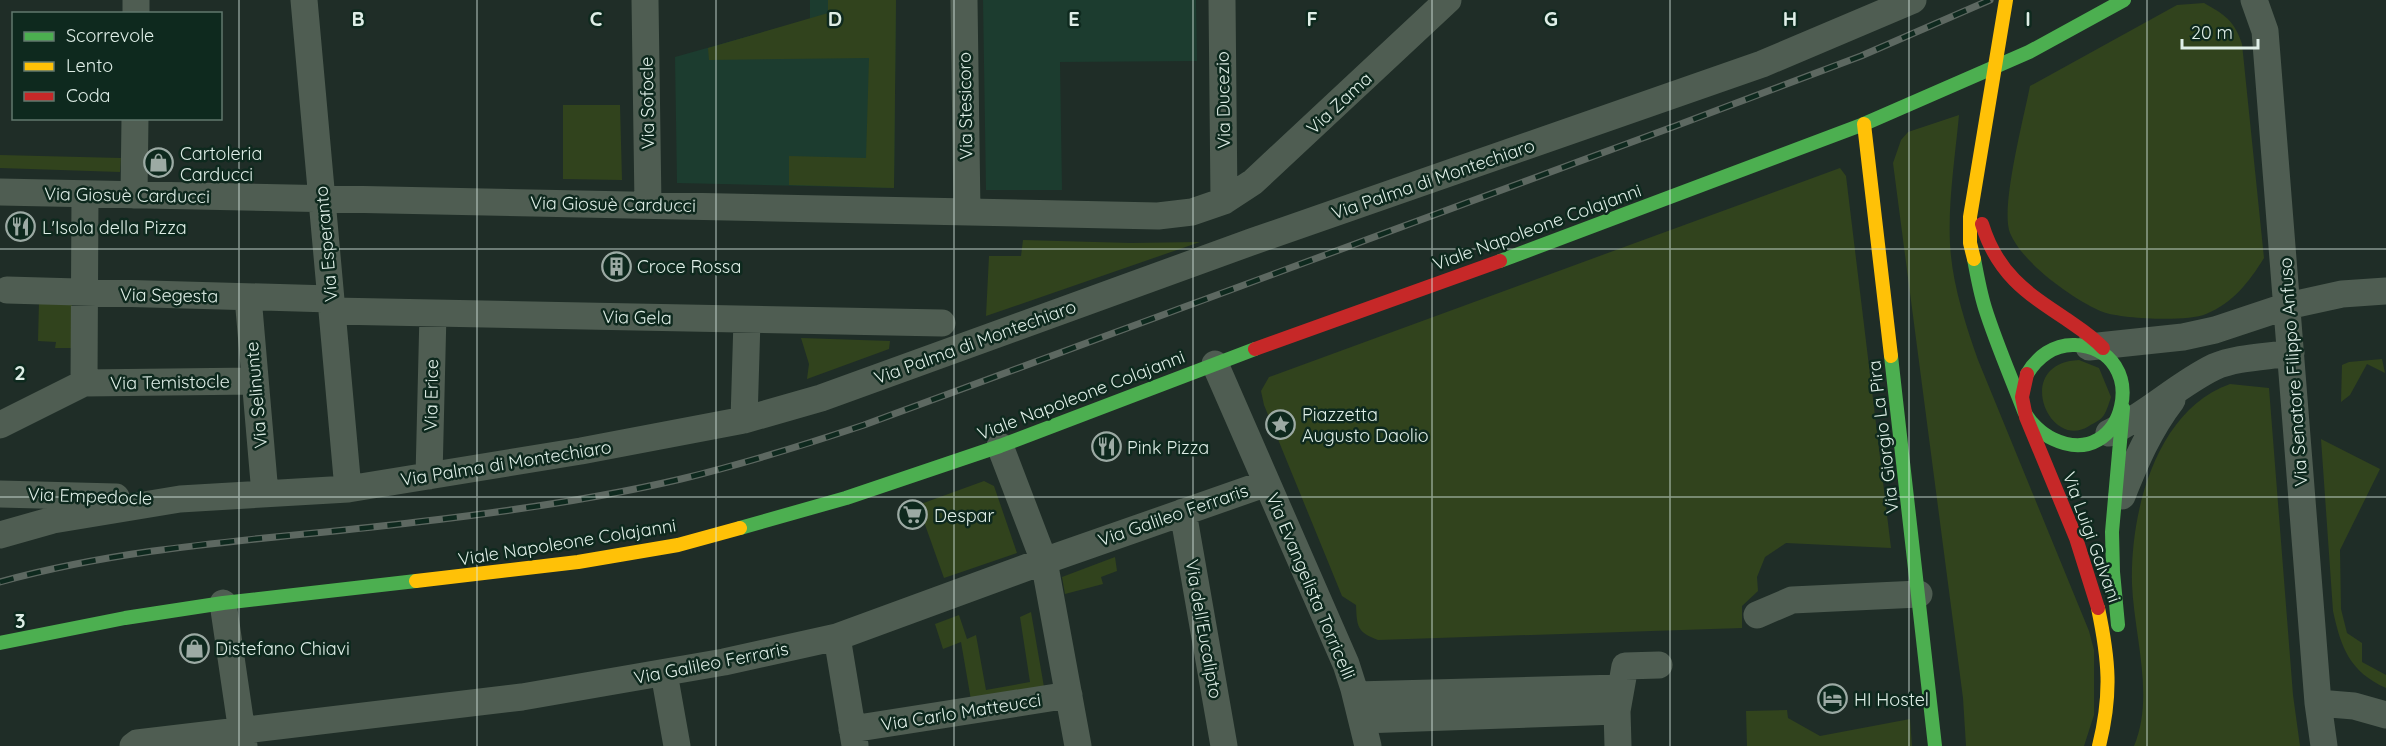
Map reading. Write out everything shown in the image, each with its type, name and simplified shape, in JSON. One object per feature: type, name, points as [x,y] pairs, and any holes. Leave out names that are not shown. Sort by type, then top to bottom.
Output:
[{"type":"street","name":"Via Esperanto","points":[[304,0],[348,489]]},
{"type":"street","name":"Via Sofocle","points":[[645,0],[648,205]]},
{"type":"street","name":"Via Stesicoro","points":[[964,0],[967,212]]},
{"type":"street","name":"Via Ducezio","points":[[1222,0],[1224,201]]},
{"type":"street","name":"Via Zama","points":[[1224,201],[1253,182],[1277,161],[1448,0]]},
{"type":"street","name":"Via Palma di Montechiaro","points":[[0,535],[53,520],[180,499],[348,489],[581,452],[744,420],[821,398],[1254,241],[1751,68],[1852,13],[1913,0]]},
{"type":"street","points":[[2006,0],[1983,129],[1981,218],[1987,243],[1996,262],[2016,283],[2095,346],[2117,370],[2123,387],[2117,423]]},
{"type":"street","name":"Viale Napoleone Colajanni","points":[[0,643],[125,618],[223,603],[578,562],[678,544],[846,498],[1000,446],[1864,123],[2029,52],[2124,0]]},
{"type":"street","name":"Via Senatore Filippo Anfuso","points":[[2254,0],[2265,31],[2318,703],[2324,746]]},
{"type":"street","points":[[134,195],[135,120]]},
{"type":"street","name":"Via Giorgio La Pira","points":[[1864,123],[1935,746]]},
{"type":"street","name":"Via Luigi Galvani","points":[[1983,129],[1970,217],[1970,243],[1985,308],[2062,503],[2100,610],[2109,676],[2108,710],[2099,746]]},
{"type":"street","name":"Via Giosuè Carducci","points":[[0,192],[1158,216],[1192,212],[1224,201]]},
{"type":"street","points":[[0,425],[84,383],[85,194]]},
{"type":"street","name":"Via Segesta","points":[[8,290],[248,297],[332,305]]},
{"type":"street","points":[[2291,353],[2239,360],[2216,366],[2117,423],[2092,443],[2085,445],[2061,445],[2046,439],[2026,415],[2022,397],[2030,368],[2041,355],[2056,347],[2072,344],[2095,346],[2183,337],[2215,330],[2287,306],[2342,294],[2386,291]]},
{"type":"street","name":"Via Selinunte","points":[[248,297],[265,494]]},
{"type":"street","name":"Via Gela","points":[[332,305],[433,313],[942,323]]},
{"type":"street","points":[[2046,305],[2123,330],[2183,337]]},
{"type":"street","name":"Via Erice","points":[[429,476],[433,313]]},
{"type":"street","points":[[744,420],[747,320]]},
{"type":"street","name":"Via Evangelista Torricelli","points":[[1215,364],[1342,655],[1362,720]]},
{"type":"street","name":"Via Temistocle","points":[[84,383],[255,381]]},
{"type":"street","points":[[2113,520],[2139,453],[2165,410],[2189,381]]},
{"type":"street","name":"Via Luigi Galvani","points":[[2117,423],[2113,520],[2115,605],[2119,638]]},
{"type":"street","points":[[1000,446],[1044,561],[1078,746]]},
{"type":"street","name":"Via Galileo Ferraris","points":[[133,746],[137,743],[242,738],[522,697],[664,673],[837,637],[1267,483]]},
{"type":"street","name":"Via Empedocle","points":[[0,494],[180,499]]},
{"type":"street","name":"Via dell'Eucalipto","points":[[1183,512],[1224,746]]},
{"type":"street","points":[[1757,615],[1792,600],[1919,594]]},
{"type":"street","points":[[223,603],[242,738]]},
{"type":"street","points":[[837,637],[854,737]]},
{"type":"street","points":[[1618,746],[1619,699],[1625,666],[1659,665]]},
{"type":"street","points":[[664,673],[677,746]]},
{"type":"street","name":"Via Carlo Matteucci","points":[[854,737],[1069,695]]},
{"type":"street","points":[[1362,720],[1619,699]]},
{"type":"street","points":[[2318,703],[2354,706],[2386,715]]},
{"type":"shaded area","points":[[810,0],[896,0],[894,188],[677,183],[675,57],[810,19]]},
{"type":"shaded area","points":[[828,0],[896,0],[894,188],[789,185],[789,156],[866,158],[869,58],[709,60],[708,48],[828,13]]},
{"type":"shaded area","points":[[983,0],[1196,0],[1197,61],[1060,62],[1062,190],[986,190]]},
{"type":"shaded area","points":[[2204,3],[2228,19],[2236,29],[2242,44],[2264,258],[2232,298],[2206,314],[2185,318],[2154,319],[2103,312],[2064,290],[2037,268],[2016,245],[2010,233],[2008,204],[2010,184],[2030,86],[2177,5]]},
{"type":"shaded area","points":[[563,105],[620,105],[622,180],[563,179]]},
{"type":"shaded area","points":[[1959,115],[1950,212],[1953,273],[1978,360],[2089,631],[2094,650],[2094,715],[2084,746],[1966,746],[1963,698],[1893,163],[1901,140],[1908,132]]},
{"type":"shaded area","points":[[0,155],[121,158],[120,172],[0,168]]},
{"type":"shaded area","points":[[1840,168],[1846,176],[1891,548],[1786,543],[1765,557],[1757,577],[1758,591],[1742,606],[1742,628],[1378,640],[1362,631],[1358,624],[1356,605],[1342,596],[1264,405],[1261,391],[1269,377]]},
{"type":"shaded area","points":[[1023,240],[1200,242],[986,316],[989,256],[1021,256]]},
{"type":"shaded area","points":[[39,302],[72,303],[71,348],[55,348],[56,342],[38,341]]},
{"type":"shaded area","points":[[801,338],[890,341],[889,349],[807,379],[809,364]]},
{"type":"shaded area","points":[[2382,359],[2385,373],[2367,364],[2350,395],[2341,402],[2342,365],[2349,362]]},
{"type":"shaded area","points":[[2079,360],[2099,368],[2111,397],[2101,418],[2089,426],[2074,431],[2061,427],[2051,417],[2044,404],[2042,389],[2047,375],[2059,365]]},
{"type":"shaded area","points":[[2230,384],[2269,388],[2293,695],[2300,746],[2134,746],[2143,707],[2143,686],[2132,584],[2133,556],[2136,526],[2143,496],[2152,467],[2166,440],[2183,416],[2204,397]]},
{"type":"shaded area","points":[[2321,439],[2380,469],[2340,550],[2341,609],[2347,633],[2362,643],[2362,662],[2386,675],[2386,688],[2374,682],[2356,666],[2344,647],[2336,624],[2333,611]]},
{"type":"shaded area","points":[[984,481],[994,486],[1017,553],[944,578],[918,505]]},
{"type":"shaded area","points":[[1115,557],[1117,571],[1101,577],[1103,584],[1065,594],[1062,577]]},
{"type":"shaded area","points":[[1031,612],[1044,687],[971,700],[961,642],[943,649],[935,624],[959,615],[967,639],[976,635],[986,690],[1030,682],[1020,617]]},
{"type":"shaded area","points":[[1787,710],[1788,718],[1820,736],[1910,719],[1912,746],[1747,746],[1746,711]]},
{"type":"railway","points":[[0,582],[51,569],[155,551],[417,522],[550,504],[649,486],[750,461],[864,425],[1678,125],[1861,56],[1990,0]]},
{"type":"traffic: fast","points":[[1500,261],[1864,124],[2029,52],[2124,0]]},
{"type":"traffic: fast","points":[[1974,259],[1985,308],[1994,334],[2024,411],[2032,423],[2053,439],[2078,445],[2098,440],[2113,426],[2121,407],[2122,386],[2115,366],[2100,352],[2075,345],[2053,349],[2041,357],[2027,374]]},
{"type":"traffic: fast","points":[[740,528],[846,498],[1000,446],[1255,349]]},
{"type":"traffic: fast","points":[[1891,356],[1935,746]]},
{"type":"traffic: fast","points":[[2118,625],[2112,532],[2123,408]]},
{"type":"traffic: fast","points":[[0,643],[125,618],[223,603],[416,581]]},
{"type":"traffic: slow","points":[[1974,259],[1970,243],[1970,217],[2006,0]]},
{"type":"traffic: slow","points":[[1864,124],[1891,356]]},
{"type":"traffic: slow","points":[[416,581],[578,562],[678,545],[740,528]]},
{"type":"traffic: slow","points":[[2098,608],[2108,677],[2106,710],[2099,746]]},
{"type":"traffic: jam","points":[[1982,224],[1996,256],[2014,280],[2103,348]]},
{"type":"traffic: jam","points":[[1255,349],[1500,261]]},
{"type":"traffic: jam","points":[[2027,374],[2022,397],[2026,417],[2076,538],[2098,608]]},
{"type":"place","name":"Cartoleria Carducci","points":[[159,163]]},
{"type":"place","name":"L'Isola della Pizza","points":[[21,227]]},
{"type":"place","name":"Croce Rossa","points":[[616,266]]},
{"type":"place","name":"Piazzetta Augusto Daolio","points":[[1281,424]]},
{"type":"place","name":"Pink Pizza","points":[[1106,447]]},
{"type":"place","name":"Despar","points":[[913,515]]},
{"type":"place","name":"Distefano Chiavi","points":[[194,648]]},
{"type":"place","name":"HI Hostel","points":[[1833,699]]}]
